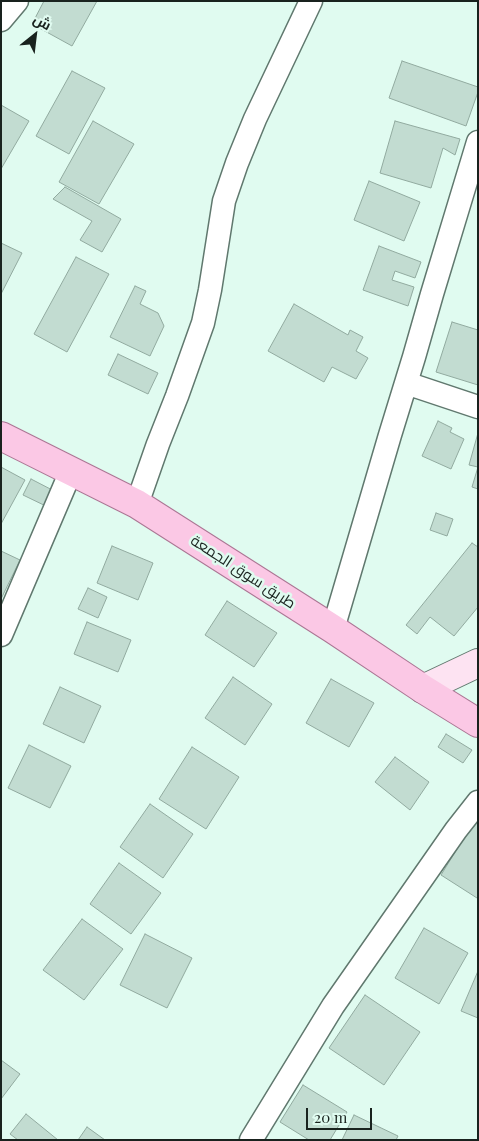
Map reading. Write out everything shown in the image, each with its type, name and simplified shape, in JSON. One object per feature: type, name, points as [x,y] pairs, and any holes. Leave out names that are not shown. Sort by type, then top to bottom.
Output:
[{"type":"main road","name":"طريق سوق الجمعة","points":[[1,436],[137,504],[333,629],[423,690],[478,723]]},
{"type":"street","points":[[1,20],[16,1]]},
{"type":"street","points":[[137,504],[203,323],[224,201],[236,163],[254,119],[311,1]]},
{"type":"street","points":[[333,629],[478,142]]},
{"type":"street","points":[[406,383],[478,407]]},
{"type":"street","points":[[1,635],[71,471]]},
{"type":"street","points":[[423,690],[478,663]]},
{"type":"street","points":[[251,1140],[334,1006],[456,830],[478,802]]},
{"type":"building","points":[[44,1],[97,1],[72,46],[32,24]]},
{"type":"building","points":[[402,61],[478,87],[466,126],[389,98]]},
{"type":"building","points":[[72,71],[105,88],[69,154],[36,136]]},
{"type":"building","points":[[1,105],[29,121],[1,169]]},
{"type":"building","points":[[93,121],[134,144],[99,204],[59,182]]},
{"type":"building","points":[[395,121],[460,139],[455,155],[443,148],[431,188],[380,173]]},
{"type":"building","points":[[369,181],[420,202],[404,241],[354,220]]},
{"type":"building","points":[[65,187],[121,219],[102,252],[80,240],[92,221],[53,199]]},
{"type":"building","points":[[1,243],[22,253],[1,294]]},
{"type":"building","points":[[379,246],[421,262],[415,278],[395,271],[392,280],[414,287],[408,306],[363,290]]},
{"type":"building","points":[[76,257],[109,274],[67,352],[34,334]]},
{"type":"building","points":[[135,286],[146,291],[140,304],[158,313],[164,326],[150,356],[110,337]]},
{"type":"building","points":[[294,304],[348,335],[350,330],[363,337],[356,351],[368,358],[356,379],[332,367],[324,382],[268,351]]},
{"type":"building","points":[[452,322],[478,330],[478,385],[436,372]]},
{"type":"building","points":[[118,354],[158,373],[148,394],[108,375]]},
{"type":"building","points":[[438,421],[452,428],[450,432],[464,439],[451,469],[422,456]]},
{"type":"building","points":[[478,433],[478,467],[469,465]]},
{"type":"building","points":[[1,467],[25,480],[1,524]]},
{"type":"building","points":[[478,467],[478,489],[472,487]]},
{"type":"building","points":[[31,479],[60,494],[52,509],[23,495]]},
{"type":"building","points":[[436,513],[453,519],[447,536],[430,530]]},
{"type":"building","points":[[472,543],[478,547],[478,607],[454,636],[430,617],[417,634],[406,625]]},
{"type":"building","points":[[112,546],[153,563],[138,600],[97,583]]},
{"type":"building","points":[[1,551],[20,560],[1,599]]},
{"type":"building","points":[[88,588],[107,597],[98,618],[78,609]]},
{"type":"building","points":[[227,601],[277,633],[254,667],[205,635]]},
{"type":"building","points":[[87,622],[131,640],[118,672],[74,654]]},
{"type":"building","points":[[233,677],[272,704],[245,745],[205,718]]},
{"type":"building","points":[[331,679],[374,703],[349,747],[306,723]]},
{"type":"building","points":[[60,687],[101,706],[84,743],[43,724]]},
{"type":"building","points":[[446,734],[472,750],[463,763],[438,747]]},
{"type":"building","points":[[29,745],[71,766],[50,808],[8,788]]},
{"type":"building","points":[[192,747],[239,777],[206,829],[159,799]]},
{"type":"building","points":[[395,757],[429,782],[410,810],[375,782]]},
{"type":"building","points":[[150,804],[193,834],[163,878],[120,847]]},
{"type":"building","points":[[478,815],[478,897],[477,898],[441,875]]},
{"type":"building","points":[[119,863],[161,893],[131,934],[90,904]]},
{"type":"building","points":[[82,919],[123,949],[84,1000],[43,970]]},
{"type":"building","points":[[424,928],[468,953],[439,1004],[395,978]]},
{"type":"building","points":[[145,934],[192,958],[167,1008],[120,985]]},
{"type":"building","points":[[478,971],[478,1018],[461,1011]]},
{"type":"building","points":[[365,995],[420,1032],[384,1085],[329,1048]]},
{"type":"building","points":[[1,1060],[20,1074],[1,1099]]},
{"type":"building","points":[[303,1085],[347,1112],[330,1140],[309,1140],[280,1122]]},
{"type":"building","points":[[26,1114],[58,1140],[18,1140],[10,1134]]},
{"type":"building","points":[[354,1115],[398,1136],[396,1140],[342,1140]]},
{"type":"building","points":[[87,1127],[105,1140],[78,1140]]}]
